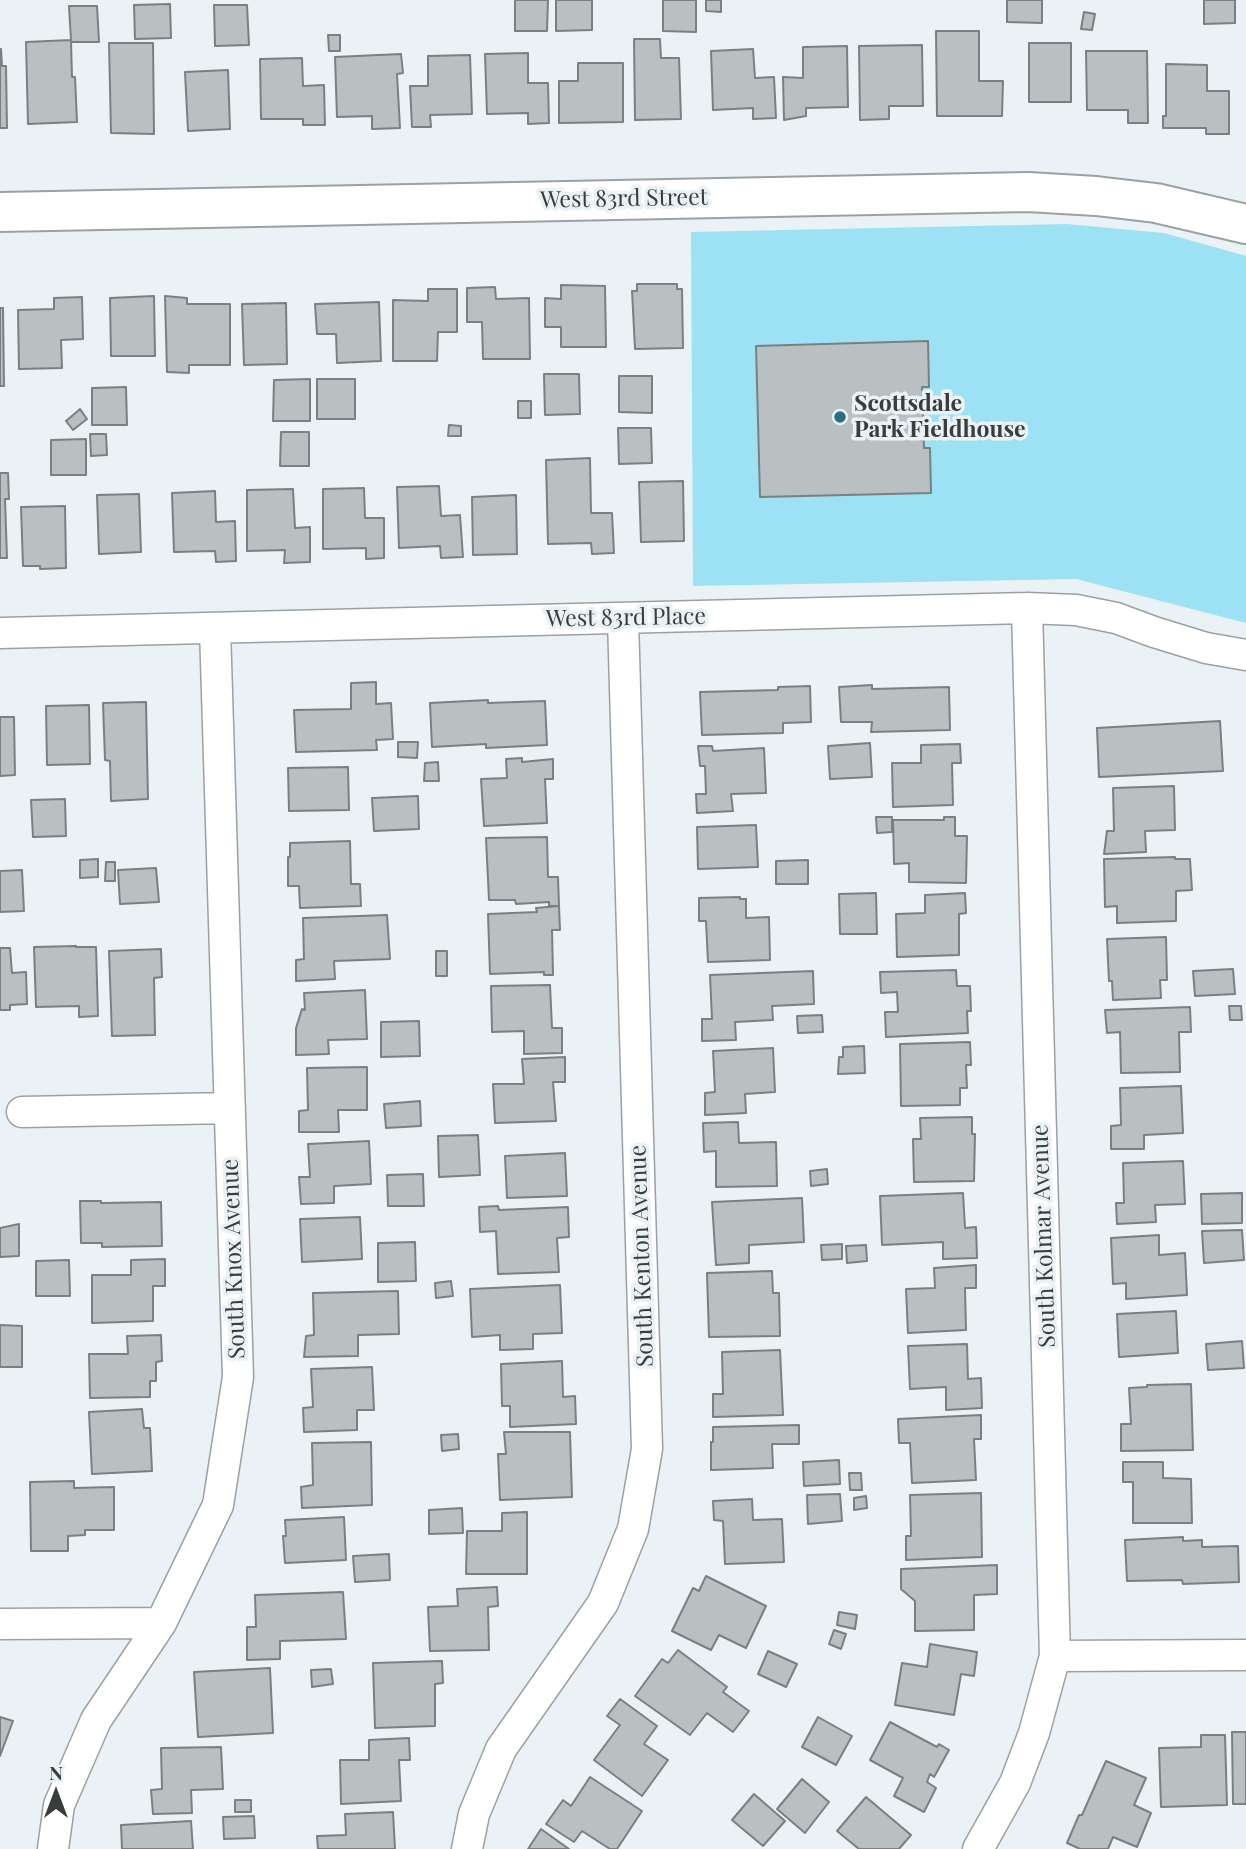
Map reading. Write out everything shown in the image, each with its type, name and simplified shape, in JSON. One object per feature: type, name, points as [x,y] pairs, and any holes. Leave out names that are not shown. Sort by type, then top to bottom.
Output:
[{"type":"street","name":"West 83rd Street","points":[[0,212],[1028,192],[1156,203],[1246,224]]},
{"type":"street","name":"West 83rd Place","points":[[0,633],[1027,608],[1076,610],[1116,618],[1206,648],[1246,655]]},
{"type":"street","name":"South Kolmar Avenue","points":[[978,1849],[1015,1783],[1034,1733],[1055,1656],[1027,608]]},
{"type":"street","name":"South Kenton Avenue","points":[[467,1849],[474,1814],[501,1749],[603,1603],[633,1529],[647,1449],[623,618]]},
{"type":"street","name":"South Knox Avenue","points":[[53,1849],[59,1805],[96,1720],[161,1623],[218,1505],[237,1377],[215,628]]},
{"type":"street","points":[[22,1112],[230,1108]]},
{"type":"street","points":[[0,1624],[161,1623]]},
{"type":"street","points":[[1055,1656],[1246,1655]]},
{"type":"shaded area","points":[[1067,224],[1164,233],[1246,256],[1246,623],[1076,579],[693,586],[691,232]]},
{"type":"building","points":[[515,0],[548,0],[547,31],[515,31]]},
{"type":"building","points":[[556,0],[592,0],[592,30],[556,31]]},
{"type":"building","points":[[663,0],[696,0],[696,32],[663,31]]},
{"type":"building","points":[[706,0],[721,0],[721,12],[706,11]]},
{"type":"building","points":[[1007,0],[1042,0],[1042,23],[1007,22]]},
{"type":"building","points":[[1204,0],[1235,0],[1235,23],[1204,24]]},
{"type":"building","points":[[170,4],[171,38],[135,39],[134,5]]},
{"type":"building","points":[[214,5],[247,5],[249,45],[215,46]]},
{"type":"building","points":[[69,6],[97,6],[99,42],[71,42],[77,122],[28,124],[26,42],[71,40]]},
{"type":"building","points":[[1084,12],[1095,14],[1092,30],[1081,29]]},
{"type":"building","points":[[936,31],[979,31],[979,81],[1003,81],[1002,116],[937,116]]},
{"type":"building","points":[[328,35],[340,35],[340,51],[329,51]]},
{"type":"building","points":[[634,39],[660,39],[661,58],[679,58],[681,119],[635,120]]},
{"type":"building","points":[[109,43],[153,43],[154,134],[111,133]]},
{"type":"building","points":[[1029,43],[1071,43],[1071,102],[1029,102]]},
{"type":"building","points":[[922,45],[923,106],[889,106],[889,119],[860,120],[859,46]]},
{"type":"building","points":[[847,46],[848,107],[806,108],[806,116],[784,120],[783,77],[803,78],[803,47]]},
{"type":"building","points":[[0,49],[2,66],[6,66],[7,128],[0,128]]},
{"type":"building","points":[[753,49],[755,78],[774,77],[776,118],[753,119],[753,108],[713,110],[711,51]]},
{"type":"building","points":[[1086,51],[1147,51],[1148,123],[1128,123],[1128,110],[1087,110]]},
{"type":"building","points":[[528,53],[528,83],[548,83],[549,123],[528,124],[528,113],[487,114],[485,54]]},
{"type":"building","points":[[401,54],[403,73],[397,74],[400,128],[372,129],[372,116],[337,117],[335,57]]},
{"type":"building","points":[[470,55],[472,114],[430,115],[431,127],[412,127],[410,86],[428,86],[428,56]]},
{"type":"building","points":[[302,58],[303,86],[324,85],[325,125],[303,125],[303,119],[261,119],[260,59]]},
{"type":"building","points":[[578,63],[623,63],[623,122],[559,123],[559,81],[578,81]]},
{"type":"building","points":[[1166,64],[1207,65],[1207,91],[1229,91],[1229,134],[1206,134],[1206,128],[1163,128],[1163,116],[1166,116]]},
{"type":"building","points":[[228,70],[230,129],[188,131],[185,72]]},
{"type":"building","points":[[637,284],[677,284],[677,289],[682,289],[683,348],[635,349],[632,291],[637,291]]},
{"type":"building","points":[[561,285],[605,286],[606,347],[561,347],[561,327],[545,327],[545,298],[561,299]]},
{"type":"building","points":[[495,287],[496,299],[529,298],[530,359],[483,359],[482,322],[467,322],[467,288]]},
{"type":"building","points":[[428,289],[457,289],[457,332],[438,332],[437,361],[393,361],[393,300],[428,301]]},
{"type":"building","points":[[154,296],[155,356],[111,356],[110,298]]},
{"type":"building","points":[[165,296],[187,298],[187,304],[230,304],[230,365],[189,365],[189,373],[167,372]]},
{"type":"building","points":[[82,297],[83,339],[61,340],[62,368],[19,369],[18,310],[54,309],[54,298]]},
{"type":"building","points":[[379,302],[381,361],[337,363],[336,334],[317,334],[315,304]]},
{"type":"building","points":[[286,303],[287,364],[244,365],[242,304]]},
{"type":"building","points":[[0,308],[3,308],[4,386],[0,386]]},
{"type":"building","name":"Scottsdale Park Fieldhouse","points":[[928,341],[929,387],[922,387],[924,448],[930,448],[931,493],[760,497],[756,346]]},
{"type":"building","points":[[544,374],[579,374],[580,414],[545,415]]},
{"type":"building","points":[[619,376],[652,376],[652,413],[619,412]]},
{"type":"building","points":[[310,379],[310,421],[273,421],[274,380]]},
{"type":"building","points":[[317,379],[355,379],[355,419],[317,419]]},
{"type":"building","points":[[126,387],[127,425],[92,425],[92,388]]},
{"type":"building","points":[[518,401],[531,401],[531,418],[518,418]]},
{"type":"building","points":[[80,409],[87,419],[73,430],[66,421]]},
{"type":"building","points":[[449,425],[461,426],[461,436],[448,436]]},
{"type":"building","points":[[618,428],[651,428],[652,463],[619,464]]},
{"type":"building","points":[[281,432],[309,432],[309,466],[280,466]]},
{"type":"building","points":[[90,434],[106,434],[107,455],[91,456]]},
{"type":"building","points":[[86,439],[86,475],[51,475],[51,440]]},
{"type":"building","points":[[590,458],[591,513],[612,513],[614,553],[592,554],[591,543],[548,544],[546,460]]},
{"type":"building","points":[[0,473],[8,473],[9,499],[5,499],[7,558],[0,558]]},
{"type":"building","points":[[683,481],[684,541],[641,542],[639,482]]},
{"type":"building","points":[[439,486],[441,516],[460,515],[463,557],[441,558],[440,546],[399,548],[397,487]]},
{"type":"building","points":[[364,488],[365,518],[384,518],[384,558],[366,559],[366,548],[323,549],[323,489]]},
{"type":"building","points":[[293,489],[295,528],[310,527],[310,562],[284,563],[285,550],[247,551],[247,490]]},
{"type":"building","points":[[215,491],[216,522],[235,521],[236,561],[216,562],[215,551],[174,552],[172,493]]},
{"type":"building","points":[[139,494],[141,552],[99,554],[97,495]]},
{"type":"building","points":[[516,495],[517,554],[473,555],[472,497]]},
{"type":"building","points":[[65,506],[66,568],[40,569],[40,566],[23,566],[21,507]]},
{"type":"building","points":[[376,682],[376,704],[391,703],[393,739],[376,740],[377,750],[296,752],[294,710],[351,709],[351,683]]},
{"type":"building","points":[[872,685],[872,689],[949,687],[950,730],[871,732],[872,722],[841,722],[839,687]]},
{"type":"building","points":[[810,686],[811,722],[783,723],[783,733],[702,735],[700,692],[778,690],[778,687]]},
{"type":"building","points":[[488,700],[488,703],[545,701],[547,745],[432,747],[430,703]]},
{"type":"building","points":[[146,702],[148,799],[111,801],[110,761],[105,760],[103,703]]},
{"type":"building","points":[[89,705],[90,764],[47,765],[46,706]]},
{"type":"building","points":[[0,717],[14,717],[15,775],[0,776]]},
{"type":"building","points":[[1220,721],[1223,771],[1099,777],[1097,728]]},
{"type":"building","points":[[398,742],[418,742],[417,758],[398,757]]},
{"type":"building","points":[[870,743],[872,777],[830,779],[828,746]]},
{"type":"building","points":[[960,744],[961,763],[952,763],[953,805],[893,807],[892,763],[921,763],[921,745]]},
{"type":"building","points":[[698,746],[712,746],[713,751],[764,748],[766,793],[731,794],[733,811],[697,813],[696,794],[706,794],[705,766],[700,766]]},
{"type":"building","points":[[522,758],[522,762],[553,759],[553,779],[545,779],[547,823],[484,826],[481,779],[507,778],[506,759]]},
{"type":"building","points":[[438,762],[439,781],[424,781],[425,763]]},
{"type":"building","points":[[348,767],[349,810],[289,811],[288,768]]},
{"type":"building","points":[[1174,786],[1175,830],[1145,831],[1146,852],[1104,854],[1107,831],[1114,831],[1113,788]]},
{"type":"building","points":[[418,796],[419,829],[374,831],[372,798]]},
{"type":"building","points":[[65,799],[66,836],[33,837],[31,800]]},
{"type":"building","points":[[876,817],[892,817],[892,832],[877,833]]},
{"type":"building","points":[[944,817],[955,817],[955,836],[967,836],[966,883],[909,882],[909,863],[894,864],[893,820],[944,820]]},
{"type":"building","points":[[756,825],[758,867],[698,869],[697,827]]},
{"type":"building","points":[[547,837],[548,877],[558,877],[559,906],[549,906],[549,902],[516,904],[515,900],[489,900],[486,838]]},
{"type":"building","points":[[350,841],[351,884],[360,884],[361,906],[300,908],[299,886],[288,886],[290,843]]},
{"type":"building","points":[[98,859],[98,877],[80,878],[80,860]]},
{"type":"building","points":[[1104,859],[1190,859],[1192,890],[1176,891],[1176,921],[1117,923],[1117,906],[1105,907]]},
{"type":"building","points":[[808,860],[808,884],[776,884],[776,861]]},
{"type":"building","points":[[106,862],[115,862],[115,881],[105,881]]},
{"type":"building","points":[[156,868],[159,902],[120,904],[118,870]]},
{"type":"building","points":[[22,870],[24,911],[0,912],[0,871]]},
{"type":"building","points":[[876,893],[877,934],[840,934],[839,894]]},
{"type":"building","points":[[965,893],[966,913],[959,914],[959,955],[897,957],[896,914],[925,913],[925,895]]},
{"type":"building","points":[[699,898],[746,899],[746,918],[769,917],[770,960],[708,962],[706,921],[699,921]]},
{"type":"building","points":[[559,906],[560,930],[552,930],[553,975],[544,975],[544,972],[490,974],[488,914],[537,912],[536,908]]},
{"type":"building","points":[[387,915],[390,959],[334,961],[335,979],[296,981],[296,960],[304,959],[303,918]]},
{"type":"building","points":[[1166,937],[1167,980],[1160,980],[1161,998],[1113,1000],[1112,981],[1109,981],[1107,939]]},
{"type":"building","points":[[34,947],[96,947],[98,1016],[79,1017],[79,1006],[36,1007]]},
{"type":"building","points":[[0,948],[10,948],[12,973],[26,972],[27,1004],[10,1005],[10,1010],[0,1010]]},
{"type":"building","points":[[161,949],[162,977],[154,978],[155,1035],[112,1036],[109,951]]},
{"type":"building","points":[[436,951],[447,951],[447,976],[436,976]]},
{"type":"building","points":[[1233,969],[1235,994],[1195,996],[1193,971]]},
{"type":"building","points":[[956,970],[957,986],[970,986],[968,1033],[886,1037],[885,1012],[898,1012],[897,992],[881,993],[880,972]]},
{"type":"building","points":[[813,971],[814,1004],[772,1006],[773,1020],[735,1022],[736,1040],[702,1041],[702,1019],[712,1019],[710,975]]},
{"type":"building","points":[[550,985],[552,1028],[562,1028],[562,1053],[524,1054],[524,1031],[492,1032],[491,986]]},
{"type":"building","points":[[365,990],[367,1039],[328,1040],[329,1054],[296,1055],[296,1028],[302,1009],[305,1010],[304,993]]},
{"type":"building","points":[[1229,1006],[1241,1006],[1242,1020],[1230,1020]]},
{"type":"building","points":[[1190,1007],[1191,1032],[1179,1032],[1180,1072],[1121,1073],[1120,1032],[1107,1033],[1105,1010]]},
{"type":"building","points":[[822,1015],[823,1032],[798,1033],[797,1016]]},
{"type":"building","points":[[419,1021],[420,1056],[381,1057],[381,1022]]},
{"type":"building","points":[[970,1042],[971,1065],[966,1065],[967,1088],[960,1088],[960,1105],[901,1106],[900,1044]]},
{"type":"building","points":[[864,1046],[865,1073],[838,1074],[839,1057],[843,1057],[843,1047]]},
{"type":"building","points":[[773,1048],[775,1092],[745,1094],[746,1113],[705,1115],[705,1093],[715,1092],[713,1051]]},
{"type":"building","points":[[565,1057],[565,1082],[553,1082],[556,1121],[495,1123],[493,1084],[524,1084],[522,1059]]},
{"type":"building","points":[[367,1067],[367,1110],[338,1110],[339,1132],[299,1132],[299,1111],[308,1110],[307,1068]]},
{"type":"building","points":[[1181,1086],[1183,1133],[1144,1135],[1144,1149],[1111,1149],[1111,1126],[1121,1125],[1120,1088]]},
{"type":"building","points":[[420,1101],[421,1126],[386,1128],[384,1104]]},
{"type":"building","points":[[972,1117],[972,1134],[975,1134],[974,1181],[914,1182],[913,1139],[921,1139],[920,1118]]},
{"type":"building","points":[[738,1122],[739,1143],[776,1142],[777,1186],[716,1187],[716,1151],[704,1152],[703,1123]]},
{"type":"building","points":[[478,1135],[480,1175],[439,1177],[438,1136]]},
{"type":"building","points":[[369,1141],[371,1184],[334,1186],[334,1203],[301,1204],[299,1177],[310,1177],[308,1144]]},
{"type":"building","points":[[565,1153],[567,1196],[507,1198],[505,1156]]},
{"type":"building","points":[[1183,1161],[1185,1204],[1155,1205],[1156,1222],[1117,1224],[1116,1203],[1124,1203],[1123,1163]]},
{"type":"building","points":[[827,1169],[828,1184],[811,1186],[810,1171]]},
{"type":"building","points":[[423,1174],[424,1206],[388,1206],[387,1175]]},
{"type":"building","points":[[963,1193],[965,1228],[976,1227],[977,1258],[943,1259],[943,1242],[882,1245],[880,1196]]},
{"type":"building","points":[[1242,1193],[1242,1223],[1202,1224],[1201,1194]]},
{"type":"building","points":[[802,1198],[804,1242],[749,1245],[749,1263],[716,1265],[712,1202]]},
{"type":"building","points":[[80,1201],[161,1202],[162,1246],[102,1247],[102,1243],[81,1243]]},
{"type":"building","points":[[498,1206],[499,1210],[568,1207],[569,1237],[557,1238],[559,1272],[498,1274],[496,1231],[480,1232],[479,1207]]},
{"type":"building","points":[[360,1217],[362,1259],[302,1262],[300,1219]]},
{"type":"building","points":[[19,1224],[19,1256],[0,1257],[0,1228]]},
{"type":"building","points":[[1242,1230],[1244,1260],[1204,1263],[1202,1231]]},
{"type":"building","points":[[1159,1235],[1159,1255],[1185,1253],[1187,1295],[1126,1299],[1126,1283],[1113,1284],[1111,1238]]},
{"type":"building","points":[[415,1242],[416,1281],[378,1282],[378,1243]]},
{"type":"building","points":[[842,1244],[842,1259],[822,1260],[821,1245]]},
{"type":"building","points":[[866,1245],[867,1261],[847,1263],[846,1246]]},
{"type":"building","points":[[165,1259],[165,1286],[153,1286],[153,1321],[92,1323],[92,1275],[131,1275],[131,1260]]},
{"type":"building","points":[[69,1260],[70,1296],[36,1296],[36,1261]]},
{"type":"building","points":[[976,1265],[976,1288],[965,1288],[966,1330],[908,1333],[906,1289],[935,1288],[934,1268]]},
{"type":"building","points":[[772,1271],[773,1293],[779,1293],[780,1336],[709,1337],[707,1273]]},
{"type":"building","points":[[451,1281],[453,1296],[436,1298],[435,1283]]},
{"type":"building","points":[[560,1285],[562,1333],[533,1334],[533,1349],[500,1350],[500,1335],[472,1337],[470,1289]]},
{"type":"building","points":[[398,1291],[399,1334],[358,1335],[358,1356],[304,1357],[306,1336],[314,1335],[313,1293]]},
{"type":"building","points":[[1176,1311],[1178,1353],[1119,1357],[1117,1314]]},
{"type":"building","points":[[0,1325],[22,1326],[22,1367],[0,1367]]},
{"type":"building","points":[[161,1335],[162,1361],[156,1362],[156,1381],[150,1381],[150,1397],[90,1398],[89,1354],[128,1354],[127,1336]]},
{"type":"building","points":[[1242,1341],[1244,1368],[1208,1370],[1206,1344]]},
{"type":"building","points":[[967,1344],[968,1379],[981,1378],[982,1408],[946,1410],[946,1387],[910,1389],[908,1346]]},
{"type":"building","points":[[780,1350],[783,1415],[713,1417],[713,1394],[723,1394],[722,1352]]},
{"type":"building","points":[[562,1361],[563,1397],[575,1396],[576,1424],[510,1427],[510,1406],[502,1406],[501,1364]]},
{"type":"building","points":[[372,1367],[374,1410],[357,1410],[357,1430],[304,1432],[303,1408],[313,1407],[311,1369]]},
{"type":"building","points":[[1191,1384],[1193,1450],[1121,1451],[1121,1424],[1131,1424],[1129,1388]]},
{"type":"building","points":[[142,1409],[144,1428],[150,1428],[152,1471],[92,1474],[89,1412]]},
{"type":"building","points":[[981,1415],[981,1439],[974,1439],[976,1480],[912,1483],[910,1443],[899,1443],[898,1419]]},
{"type":"building","points":[[799,1425],[799,1444],[772,1444],[773,1468],[711,1470],[713,1427]]},
{"type":"building","points":[[504,1432],[570,1432],[572,1497],[500,1500],[498,1454],[506,1454]]},
{"type":"building","points":[[458,1434],[459,1449],[442,1451],[441,1435]]},
{"type":"building","points":[[371,1442],[372,1505],[302,1508],[301,1487],[313,1485],[312,1443]]},
{"type":"building","points":[[839,1460],[840,1484],[804,1486],[803,1462]]},
{"type":"building","points":[[1123,1462],[1163,1462],[1163,1478],[1191,1479],[1192,1523],[1133,1523],[1133,1482],[1123,1482]]},
{"type":"building","points":[[849,1473],[861,1473],[862,1490],[850,1490]]},
{"type":"building","points":[[74,1481],[74,1488],[114,1487],[114,1530],[85,1530],[85,1535],[68,1536],[68,1551],[31,1551],[30,1482]]},
{"type":"building","points":[[981,1493],[982,1557],[906,1560],[906,1536],[911,1536],[910,1495]]},
{"type":"building","points":[[840,1494],[842,1521],[808,1524],[807,1495]]},
{"type":"building","points":[[866,1496],[867,1508],[854,1510],[854,1498]]},
{"type":"building","points":[[752,1499],[753,1520],[782,1519],[784,1562],[725,1564],[723,1521],[714,1520],[713,1501]]},
{"type":"building","points":[[462,1508],[463,1533],[429,1534],[429,1510]]},
{"type":"building","points":[[527,1512],[527,1574],[466,1574],[467,1531],[502,1531],[502,1513]]},
{"type":"building","points":[[344,1517],[346,1560],[285,1563],[285,1520]]},
{"type":"building","points":[[1183,1537],[1183,1541],[1202,1540],[1202,1547],[1238,1546],[1239,1582],[1183,1584],[1182,1580],[1127,1581],[1125,1540]]},
{"type":"building","points":[[389,1554],[390,1580],[355,1582],[353,1556]]},
{"type":"building","points":[[997,1565],[997,1594],[974,1595],[974,1630],[915,1631],[915,1601],[901,1589],[901,1569]]},
{"type":"building","points":[[706,1576],[766,1606],[746,1648],[719,1635],[711,1650],[672,1631],[693,1588],[699,1591]]},
{"type":"building","points":[[497,1587],[498,1606],[488,1607],[489,1650],[430,1651],[428,1607],[458,1606],[457,1589]]},
{"type":"building","points":[[343,1592],[346,1639],[280,1641],[280,1659],[247,1660],[247,1627],[256,1627],[255,1595]]},
{"type":"building","points":[[839,1612],[857,1615],[855,1629],[837,1625]]},
{"type":"building","points":[[834,1630],[846,1634],[841,1649],[829,1644]]},
{"type":"building","points":[[930,1644],[977,1652],[974,1676],[961,1674],[954,1715],[895,1705],[902,1663],[927,1667]]},
{"type":"building","points":[[678,1650],[727,1687],[723,1692],[749,1711],[733,1732],[707,1713],[690,1735],[635,1696],[662,1659],[668,1663]]},
{"type":"building","points":[[768,1651],[797,1664],[786,1687],[758,1674]]},
{"type":"building","points":[[442,1661],[443,1683],[435,1684],[435,1726],[375,1728],[373,1663]]},
{"type":"building","points":[[270,1668],[273,1733],[198,1737],[194,1672]]},
{"type":"building","points":[[331,1669],[333,1684],[312,1687],[311,1670]]},
{"type":"building","points":[[620,1699],[657,1726],[644,1744],[668,1760],[642,1796],[594,1760],[620,1725],[607,1716]]},
{"type":"building","points":[[0,1717],[13,1721],[0,1756]]},
{"type":"building","points":[[818,1717],[852,1736],[836,1765],[802,1747]]},
{"type":"building","points":[[890,1722],[937,1747],[939,1744],[949,1750],[934,1777],[930,1774],[927,1782],[936,1788],[924,1812],[894,1796],[903,1778],[870,1760]]},
{"type":"building","points":[[1232,1732],[1246,1732],[1246,1804],[1233,1804]]},
{"type":"building","points":[[1201,1735],[1225,1735],[1227,1805],[1161,1807],[1159,1748],[1201,1747]]},
{"type":"building","points":[[409,1738],[410,1760],[399,1760],[401,1801],[341,1804],[340,1760],[369,1760],[369,1740]]},
{"type":"building","points":[[221,1747],[223,1789],[191,1790],[192,1813],[153,1814],[151,1790],[162,1789],[161,1748]]},
{"type":"building","points":[[1106,1761],[1146,1778],[1134,1805],[1151,1813],[1137,1847],[1113,1837],[1108,1849],[1080,1849],[1067,1843]]},
{"type":"building","points":[[590,1777],[642,1811],[617,1849],[610,1849],[582,1831],[574,1842],[546,1824],[563,1800],[571,1806]]},
{"type":"building","points":[[802,1779],[829,1802],[805,1833],[777,1809]]},
{"type":"building","points":[[754,1794],[785,1821],[763,1846],[732,1820]]},
{"type":"building","points":[[866,1797],[911,1835],[899,1849],[859,1849],[837,1831]]},
{"type":"building","points":[[235,1800],[251,1800],[251,1812],[235,1812]]},
{"type":"building","points":[[393,1812],[395,1849],[318,1849],[317,1836],[346,1835],[345,1814]]},
{"type":"building","points":[[254,1816],[255,1838],[224,1839],[223,1817]]},
{"type":"building","points":[[191,1821],[193,1849],[122,1849],[121,1825]]},
{"type":"building","points":[[541,1829],[569,1849],[528,1849]]},
{"type":"place","name":"Scottsdale Park Fieldhouse","points":[[840,417]]}]
